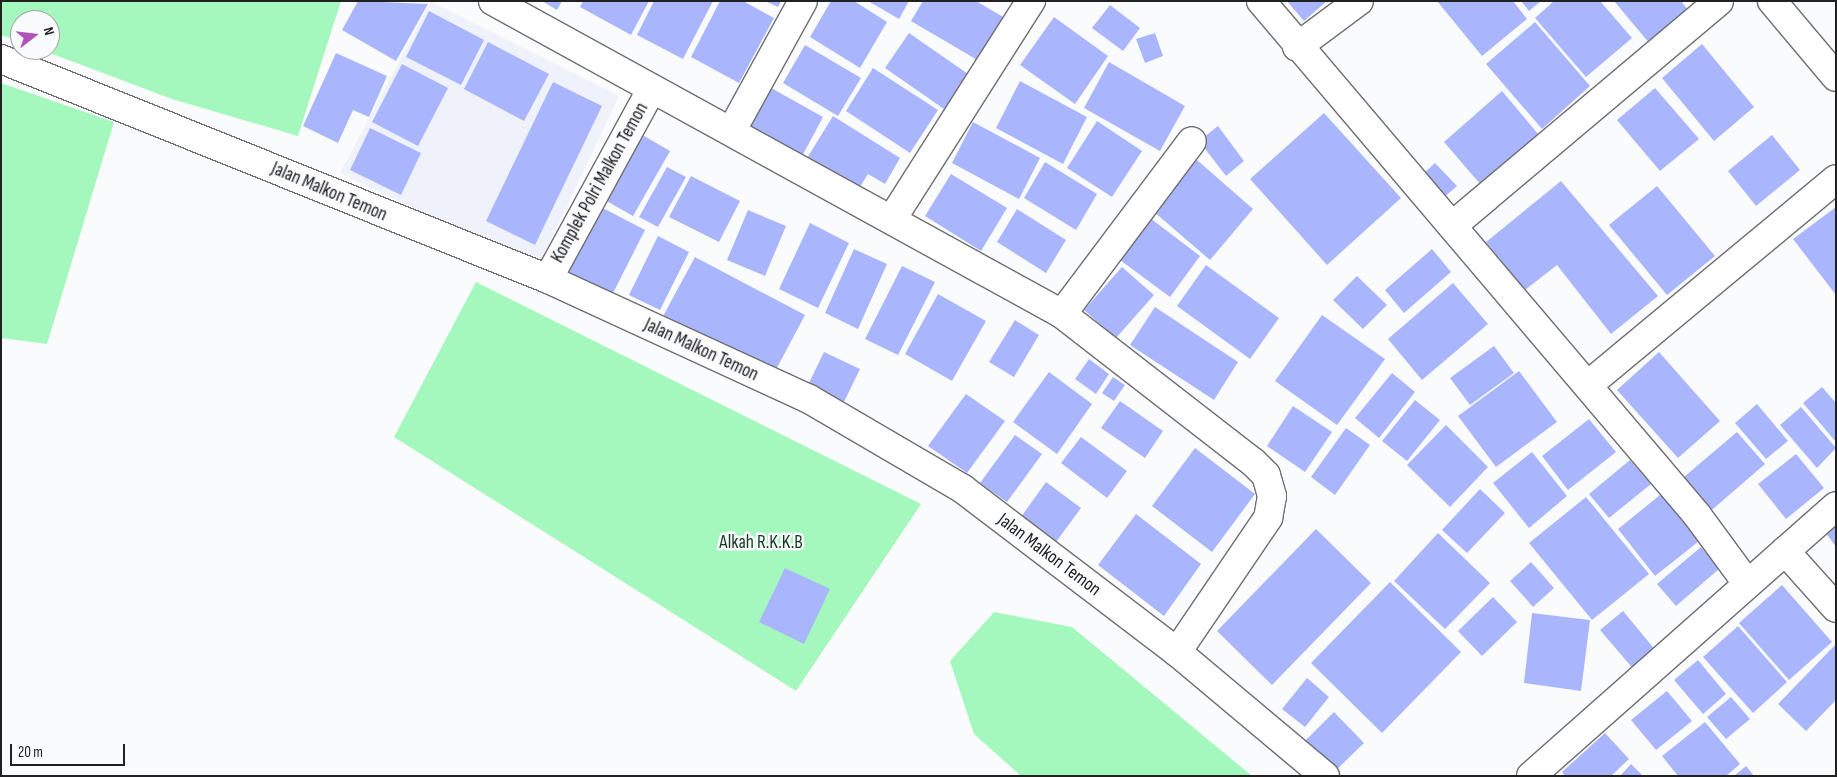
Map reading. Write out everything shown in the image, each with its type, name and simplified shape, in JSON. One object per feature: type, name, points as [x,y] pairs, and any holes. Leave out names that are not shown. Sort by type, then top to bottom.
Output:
[{"type":"street","points":[[493,1],[732,130],[1062,314],[1266,475],[1272,496],[1268,518],[1176,652]]},
{"type":"street","points":[[732,130],[803,1]]},
{"type":"street","points":[[892,219],[1031,1]]},
{"type":"street","points":[[1261,1],[1297,47],[1588,385],[1697,515],[1747,583]]},
{"type":"street","points":[[1297,47],[1359,1]]},
{"type":"street","points":[[1452,226],[1719,1]]},
{"type":"street","points":[[1772,1],[1836,77]]},
{"type":"street","name":"Jalan Malkon Temon","points":[[1,59],[548,279],[809,399],[963,489],[1176,652],[1325,776]]},
{"type":"street","name":"Komplek Polri Malkon Temon","points":[[548,279],[652,88]]},
{"type":"street","points":[[1062,314],[1192,141]]},
{"type":"street","points":[[1588,385],[1836,179]]},
{"type":"street","points":[[1531,776],[1836,506]]},
{"type":"street","points":[[1785,550],[1836,608]]},
{"type":"shaded area","points":[[431,2],[619,96],[538,267],[340,173]]},
{"type":"green space","points":[[1,1],[341,1],[298,136],[172,99],[60,57],[60,10],[10,10],[10,38],[1,35]]},
{"type":"green space","points":[[1,83],[114,122],[47,344],[1,338]]},
{"type":"green space","name":"Alkah R.K.K.B","points":[[476,282],[921,504],[796,691],[394,437]]},
{"type":"green space","points":[[994,612],[1072,627],[1252,776],[1021,776],[974,734],[950,661]]},
{"type":"building","points":[[358,1],[428,4],[396,61],[342,30]]},
{"type":"building","points":[[542,1],[562,1],[557,10]]},
{"type":"building","points":[[583,1],[649,1],[631,35],[580,7]]},
{"type":"building","points":[[654,1],[713,1],[683,59],[637,35]]},
{"type":"building","points":[[720,1],[743,1],[774,18],[739,83],[691,57]]},
{"type":"building","points":[[765,1],[781,1],[778,7]]},
{"type":"building","points":[[831,1],[854,1],[887,22],[860,68],[810,37]]},
{"type":"building","points":[[868,1],[909,1],[899,19]]},
{"type":"building","points":[[923,1],[976,1],[1005,18],[979,61],[911,21]]},
{"type":"building","points":[[1287,1],[1327,1],[1304,21]]},
{"type":"building","points":[[1437,1],[1513,1],[1527,19],[1482,56]]},
{"type":"building","points":[[1521,1],[1541,1],[1529,11]]},
{"type":"building","points":[[1554,1],[1600,1],[1632,38],[1586,77],[1535,18]]},
{"type":"building","points":[[1614,1],[1681,1],[1689,11],[1650,44]]},
{"type":"building","points":[[1110,5],[1140,28],[1123,51],[1092,28]]},
{"type":"building","points":[[429,11],[484,40],[461,85],[406,57]]},
{"type":"building","points":[[1054,17],[1108,56],[1075,104],[1020,65]]},
{"type":"building","points":[[1535,22],[1590,86],[1542,129],[1486,64]]},
{"type":"building","points":[[909,33],[968,74],[944,109],[885,68]]},
{"type":"building","points":[[1155,33],[1163,56],[1145,63],[1136,39]]},
{"type":"building","points":[[488,42],[549,74],[524,121],[464,89]]},
{"type":"building","points":[[1702,44],[1754,107],[1714,141],[1662,78]]},
{"type":"building","points":[[805,45],[861,78],[838,116],[783,83]]},
{"type":"building","points":[[336,53],[387,76],[369,117],[353,110],[338,143],[303,126]]},
{"type":"building","points":[[1109,62],[1185,106],[1160,151],[1084,108]]},
{"type":"building","points":[[402,64],[448,88],[418,146],[372,122]]},
{"type":"building","points":[[873,68],[938,110],[910,153],[846,111]]},
{"type":"building","points":[[1020,81],[1087,117],[1063,164],[996,128]]},
{"type":"building","points":[[553,82],[602,106],[535,245],[486,221]]},
{"type":"building","points":[[764,84],[823,117],[799,162],[739,129]]},
{"type":"building","points":[[1655,88],[1699,139],[1660,171],[1617,120]]},
{"type":"building","points":[[1502,91],[1539,135],[1481,185],[1444,142]]},
{"type":"building","points":[[1324,113],[1401,198],[1327,265],[1250,179]]},
{"type":"building","points":[[833,116],[900,158],[885,184],[868,174],[855,195],[804,163]]},
{"type":"building","points":[[1097,121],[1142,151],[1112,197],[1067,168]]},
{"type":"building","points":[[973,122],[1040,158],[1019,199],[952,163]]},
{"type":"building","points":[[1218,126],[1244,161],[1226,176],[1199,141]]},
{"type":"building","points":[[370,128],[421,153],[401,195],[350,170]]},
{"type":"building","points":[[639,133],[670,151],[633,216],[603,199]]},
{"type":"building","points":[[1772,135],[1800,170],[1756,206],[1728,171]]},
{"type":"building","points":[[1197,160],[1253,209],[1210,260],[1153,211]]},
{"type":"building","points":[[1045,162],[1097,194],[1076,230],[1024,198]]},
{"type":"building","points":[[1435,163],[1457,186],[1441,200],[1420,177]]},
{"type":"building","points":[[667,167],[686,177],[658,227],[639,217]]},
{"type":"building","points":[[951,174],[1007,208],[981,251],[925,216]]},
{"type":"building","points":[[691,176],[740,201],[719,242],[669,217]]},
{"type":"building","points":[[1561,181],[1658,296],[1611,334],[1557,265],[1525,290],[1486,242]]},
{"type":"building","points":[[1657,186],[1715,256],[1667,295],[1609,225]]},
{"type":"building","points":[[599,206],[645,230],[611,297],[565,272]]},
{"type":"building","points":[[1836,207],[1836,295],[1793,239]]},
{"type":"building","points":[[1017,209],[1066,240],[1046,273],[997,242]]},
{"type":"building","points":[[748,210],[786,226],[765,276],[727,260]]},
{"type":"building","points":[[1150,218],[1200,256],[1170,297],[1120,260]]},
{"type":"building","points":[[810,223],[849,243],[818,308],[779,289]]},
{"type":"building","points":[[658,236],[689,252],[660,310],[629,295]]},
{"type":"building","points":[[854,249],[887,264],[858,329],[825,313]]},
{"type":"building","points":[[1432,249],[1451,272],[1404,313],[1385,290]]},
{"type":"building","points":[[695,257],[805,315],[771,379],[661,320]]},
{"type":"building","points":[[1206,265],[1279,318],[1250,359],[1177,306]]},
{"type":"building","points":[[902,266],[935,282],[898,355],[865,339]]},
{"type":"building","points":[[1122,267],[1154,295],[1116,338],[1084,310]]},
{"type":"building","points":[[1357,276],[1387,305],[1363,329],[1333,300]]},
{"type":"building","points":[[1453,283],[1488,324],[1422,380],[1388,339]]},
{"type":"building","points":[[938,294],[986,321],[952,381],[905,354]]},
{"type":"building","points":[[1155,307],[1238,362],[1214,400],[1130,345]]},
{"type":"building","points":[[1322,315],[1385,359],[1337,425],[1275,381]]},
{"type":"building","points":[[1015,320],[1039,335],[1014,377],[989,362]]},
{"type":"building","points":[[1494,346],[1514,373],[1470,405],[1450,378]]},
{"type":"building","points":[[824,352],[860,369],[843,404],[807,387]]},
{"type":"building","points":[[1659,352],[1720,421],[1678,458],[1617,390]]},
{"type":"building","points":[[1089,359],[1109,374],[1096,394],[1075,379]]},
{"type":"building","points":[[1519,371],[1557,422],[1496,467],[1458,416]]},
{"type":"building","points":[[1049,372],[1092,404],[1057,454],[1013,422]]},
{"type":"building","points":[[1392,373],[1415,392],[1379,438],[1355,418]]},
{"type":"building","points":[[1113,377],[1125,385],[1114,401],[1102,393]]},
{"type":"building","points":[[1822,387],[1836,403],[1836,442],[1803,403]]},
{"type":"building","points":[[966,394],[1005,421],[967,473],[928,446]]},
{"type":"building","points":[[1415,400],[1440,420],[1407,461],[1382,441]]},
{"type":"building","points":[[1120,401],[1163,431],[1145,458],[1101,428]]},
{"type":"building","points":[[1757,404],[1788,441],[1766,459],[1735,423]]},
{"type":"building","points":[[1293,406],[1332,432],[1305,472],[1267,446]]},
{"type":"building","points":[[1801,407],[1836,448],[1817,468],[1780,425]]},
{"type":"building","points":[[1589,419],[1616,452],[1568,490],[1542,456]]},
{"type":"building","points":[[1446,425],[1488,467],[1450,507],[1407,465]]},
{"type":"building","points":[[1346,428],[1370,445],[1335,495],[1311,477]]},
{"type":"building","points":[[1737,432],[1765,464],[1706,515],[1678,482]]},
{"type":"building","points":[[1015,435],[1042,454],[1007,502],[980,483]]},
{"type":"building","points":[[1081,437],[1127,471],[1107,498],[1061,463]]},
{"type":"building","points":[[1195,448],[1255,494],[1212,552],[1152,506]]},
{"type":"building","points":[[1532,452],[1567,496],[1529,528],[1493,483]]},
{"type":"building","points":[[1796,454],[1824,488],[1786,519],[1758,484]]},
{"type":"building","points":[[1630,460],[1651,484],[1609,518],[1589,494]]},
{"type":"building","points":[[1046,482],[1081,508],[1056,542],[1021,517]]},
{"type":"building","points":[[1480,489],[1505,513],[1467,553],[1442,530]]},
{"type":"building","points":[[1665,491],[1703,538],[1655,576],[1618,529]]},
{"type":"building","points":[[1586,497],[1649,574],[1592,620],[1529,543]]},
{"type":"building","points":[[1136,514],[1201,564],[1164,616],[1098,565]]},
{"type":"building","points":[[1836,520],[1836,547],[1823,529]]},
{"type":"building","points":[[1316,529],[1371,583],[1272,685],[1217,631]]},
{"type":"building","points":[[1438,533],[1490,583],[1445,629],[1394,581]]},
{"type":"building","points":[[1701,547],[1719,569],[1676,606],[1657,584]]},
{"type":"building","points":[[1531,562],[1554,588],[1533,607],[1510,581]]},
{"type":"building","points":[[785,568],[830,589],[804,644],[759,622]]},
{"type":"building","points":[[1390,582],[1461,652],[1382,733],[1311,663]]},
{"type":"building","points":[[1782,585],[1832,642],[1789,680],[1739,623]]},
{"type":"building","points":[[1493,597],[1517,622],[1482,656],[1458,631]]},
{"type":"building","points":[[1623,611],[1657,652],[1635,671],[1600,630]]},
{"type":"building","points":[[1532,613],[1590,620],[1581,691],[1524,683]]},
{"type":"building","points":[[1738,626],[1787,682],[1753,713],[1703,657]]},
{"type":"building","points":[[1836,644],[1836,700],[1806,731],[1778,704]]},
{"type":"building","points":[[1698,660],[1726,694],[1703,714],[1674,680]]},
{"type":"building","points":[[1307,678],[1329,697],[1305,727],[1282,709]]},
{"type":"building","points":[[1667,691],[1692,721],[1656,750],[1631,720]]},
{"type":"building","points":[[1731,697],[1750,719],[1726,739],[1707,717]]},
{"type":"building","points":[[1334,712],[1364,743],[1332,774],[1303,743]]},
{"type":"building","points":[[1705,722],[1740,764],[1726,776],[1678,776],[1662,756]]},
{"type":"building","points":[[1605,733],[1629,759],[1611,776],[1565,776],[1562,772]]},
{"type":"building","points":[[1631,764],[1643,776],[1620,776]]},
{"type":"building","points":[[1746,766],[1754,776],[1734,776]]}]
